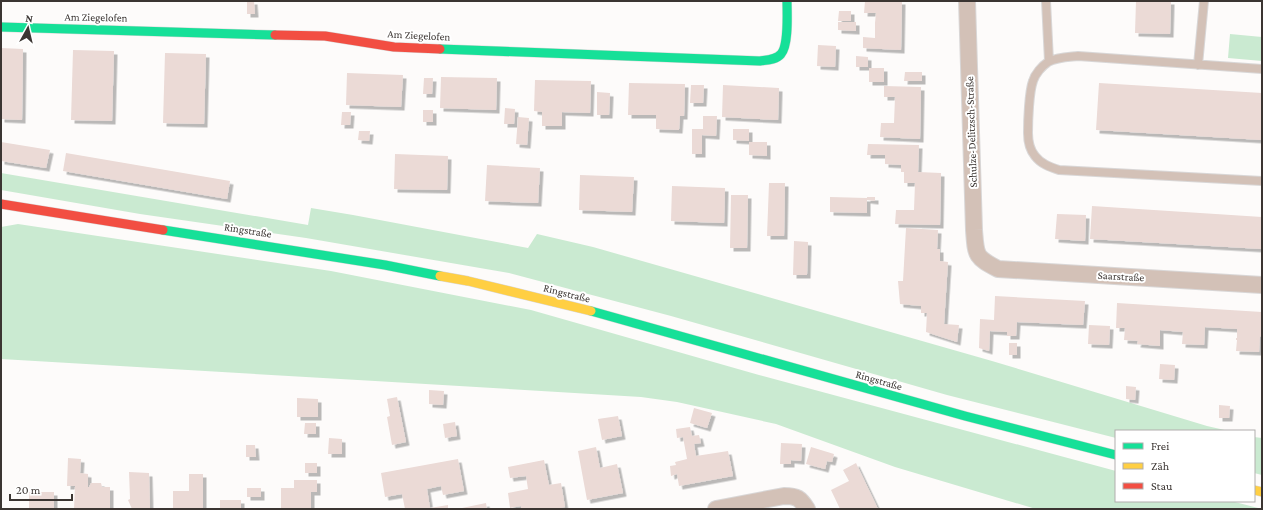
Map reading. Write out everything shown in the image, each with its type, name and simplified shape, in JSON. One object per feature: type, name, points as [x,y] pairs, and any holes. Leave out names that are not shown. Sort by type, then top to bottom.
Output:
[{"type":"main road","name":"Am Ziegelofen","points":[[1,27],[325,36],[394,47],[760,61],[773,59],[781,54],[786,41],[787,1]]},
{"type":"main road","name":"Ringstraße","points":[[1,204],[385,265],[468,282],[590,311],[950,412],[1115,455]]},
{"type":"street","name":"Schulze-Delitzsch-Straße","points":[[966,1],[974,230],[976,251],[983,261]]},
{"type":"street","name":"Saarstraße","points":[[983,261],[998,269],[1262,284]]},
{"type":"street","points":[[716,509],[784,496],[794,496],[802,501],[807,509]]},
{"type":"lane","points":[[1046,1],[1049,61]]},
{"type":"lane","points":[[1198,65],[1204,1]]},
{"type":"lane","points":[[1262,69],[1078,56],[1062,57],[1049,61],[1033,80],[1028,134],[1030,147],[1035,156],[1044,164],[1059,170],[1262,181]]},
{"type":"green space","points":[[1230,34],[1262,37],[1262,61],[1228,58]]},
{"type":"green space","points":[[1,173],[308,225],[311,208],[528,248],[537,234],[593,247],[992,361],[1225,430],[1115,430],[1115,438],[947,395],[671,316],[509,273],[306,238],[140,214],[1,190]]},
{"type":"green space","points":[[18,224],[331,271],[531,310],[759,375],[1115,471],[1115,502],[1235,502],[1262,509],[1036,509],[895,467],[776,424],[677,402],[641,397],[1,359],[1,227]]},
{"type":"green space","points":[[1255,437],[1262,438],[1262,475],[1255,473]]},
{"type":"building","points":[[247,1],[254,1],[255,14],[247,14]]},
{"type":"building","points":[[865,1],[902,1],[901,50],[863,48],[863,37],[875,38],[876,13],[864,13]]},
{"type":"building","points":[[1136,1],[1171,1],[1170,34],[1135,33]]},
{"type":"building","points":[[839,11],[851,11],[851,21],[838,21]]},
{"type":"building","points":[[838,22],[856,22],[856,31],[838,30]]},
{"type":"building","points":[[818,45],[836,46],[835,67],[817,66]]},
{"type":"building","points":[[1,48],[23,49],[22,120],[1,119]]},
{"type":"building","points":[[73,50],[114,51],[112,121],[71,120]]},
{"type":"building","points":[[165,53],[206,54],[204,124],[163,123]]},
{"type":"building","points":[[856,56],[868,57],[868,67],[856,67]]},
{"type":"building","points":[[869,68],[884,68],[884,82],[869,82]]},
{"type":"building","points":[[905,72],[922,72],[922,81],[904,81]]},
{"type":"building","points":[[347,73],[403,75],[401,107],[346,105]]},
{"type":"building","points":[[441,77],[497,78],[496,110],[440,108]]},
{"type":"building","points":[[424,78],[433,78],[432,94],[423,94]]},
{"type":"building","points":[[535,80],[591,81],[590,113],[562,112],[562,126],[542,126],[542,112],[534,111]]},
{"type":"building","points":[[629,83],[685,84],[684,116],[680,116],[679,130],[656,129],[656,115],[628,115]]},
{"type":"building","points":[[1099,83],[1262,93],[1262,140],[1096,130]]},
{"type":"building","points":[[691,85],[704,85],[703,103],[690,103]]},
{"type":"building","points":[[723,85],[779,88],[778,120],[722,117]]},
{"type":"building","points":[[884,86],[921,87],[920,139],[880,137],[881,123],[894,123],[895,97],[884,97]]},
{"type":"building","points":[[597,92],[610,93],[609,115],[597,115]]},
{"type":"building","points":[[505,108],[515,109],[514,124],[504,124]]},
{"type":"building","points":[[423,110],[433,110],[433,122],[423,122]]},
{"type":"building","points":[[342,112],[351,112],[350,125],[341,125]]},
{"type":"building","points":[[703,116],[717,116],[716,136],[702,135],[702,154],[692,154],[692,129],[703,129]]},
{"type":"building","points":[[518,117],[529,118],[527,145],[516,144]]},
{"type":"building","points":[[733,129],[749,129],[749,141],[733,140]]},
{"type":"building","points":[[359,131],[370,131],[369,141],[358,140]]},
{"type":"building","points":[[1,142],[50,150],[46,168],[1,161]]},
{"type":"building","points":[[749,142],[767,142],[767,156],[749,155]]},
{"type":"building","points":[[868,144],[919,145],[918,172],[941,173],[940,225],[895,224],[896,210],[914,210],[915,183],[904,183],[904,172],[901,172],[901,165],[885,164],[885,155],[867,155]]},
{"type":"building","points":[[66,153],[230,181],[227,199],[63,171]]},
{"type":"building","points":[[395,154],[448,156],[447,190],[394,189]]},
{"type":"building","points":[[487,165],[540,168],[538,203],[485,201]]},
{"type":"building","points":[[580,175],[634,177],[632,212],[579,210]]},
{"type":"building","points":[[769,183],[785,183],[784,236],[767,236]]},
{"type":"building","points":[[672,186],[725,188],[724,223],[671,221]]},
{"type":"building","points":[[731,195],[748,195],[747,248],[730,248]]},
{"type":"building","points":[[830,197],[875,197],[875,201],[867,200],[867,213],[830,212]]},
{"type":"building","points":[[1092,206],[1262,217],[1262,249],[1090,239]]},
{"type":"building","points":[[1057,214],[1086,215],[1085,241],[1055,239]]},
{"type":"building","points":[[906,228],[938,230],[937,249],[940,249],[940,261],[948,262],[944,324],[959,325],[957,342],[926,332],[927,313],[921,313],[921,306],[900,304],[898,281],[903,281]]},
{"type":"building","points":[[794,241],[808,242],[807,275],[793,275]]},
{"type":"building","points":[[995,296],[1085,301],[1083,325],[1017,322],[1016,336],[1007,336],[1007,332],[990,331],[989,351],[979,348],[980,319],[994,320]]},
{"type":"building","points":[[1117,303],[1262,312],[1262,337],[1260,336],[1259,352],[1236,351],[1237,329],[1205,327],[1204,345],[1182,344],[1183,332],[1160,330],[1160,346],[1137,344],[1138,341],[1124,340],[1125,328],[1116,328]]},
{"type":"building","points":[[1089,325],[1110,326],[1109,345],[1088,344]]},
{"type":"building","points":[[1009,343],[1017,343],[1017,355],[1009,355]]},
{"type":"building","points":[[1160,364],[1175,365],[1174,380],[1159,379]]},
{"type":"building","points":[[1126,386],[1136,387],[1135,400],[1126,399]]},
{"type":"building","points":[[429,390],[444,391],[443,405],[429,404]]},
{"type":"building","points":[[397,397],[406,442],[392,445],[387,417],[390,416],[387,399]]},
{"type":"building","points":[[297,398],[318,399],[318,417],[297,417]]},
{"type":"building","points":[[1219,405],[1230,406],[1229,418],[1219,418]]},
{"type":"building","points":[[694,408],[712,413],[707,428],[690,423]]},
{"type":"building","points":[[618,416],[622,436],[602,440],[598,419]]},
{"type":"building","points":[[455,422],[457,436],[445,438],[443,424]]},
{"type":"building","points":[[305,423],[316,423],[316,434],[304,434]]},
{"type":"building","points":[[690,427],[692,436],[699,435],[701,443],[694,444],[696,456],[728,451],[733,476],[679,486],[677,474],[671,476],[670,466],[676,465],[675,462],[687,459],[683,437],[677,438],[676,429]]},
{"type":"building","points":[[329,438],[342,439],[342,454],[328,454]]},
{"type":"building","points":[[781,443],[802,444],[801,461],[791,460],[791,464],[780,464]]},
{"type":"building","points":[[246,445],[255,445],[256,457],[246,457]]},
{"type":"building","points":[[596,447],[600,468],[617,464],[623,493],[587,500],[578,451]]},
{"type":"building","points":[[811,447],[834,454],[832,462],[827,461],[825,469],[806,464]]},
{"type":"building","points":[[68,458],[81,459],[80,473],[88,474],[88,487],[91,483],[101,483],[102,487],[110,487],[110,509],[74,509],[75,486],[67,486]]},
{"type":"building","points":[[458,459],[464,491],[443,495],[441,486],[427,489],[430,508],[448,505],[448,509],[405,509],[402,494],[385,497],[381,473]]},
{"type":"building","points":[[544,460],[549,485],[561,483],[565,507],[555,509],[521,509],[521,506],[510,508],[508,493],[528,489],[526,476],[510,478],[508,467]]},
{"type":"building","points":[[305,463],[317,463],[317,473],[305,473]]},
{"type":"building","points":[[856,463],[878,509],[840,509],[831,490],[849,481],[843,470]]},
{"type":"building","points":[[129,472],[149,473],[150,509],[132,509],[128,500],[130,499]]},
{"type":"building","points":[[189,474],[203,474],[203,509],[173,509],[173,491],[189,491]]},
{"type":"building","points":[[294,480],[317,480],[317,492],[311,492],[311,509],[281,509],[281,488],[294,488]]},
{"type":"building","points":[[247,488],[261,488],[261,497],[247,497]]},
{"type":"building","points":[[29,492],[54,492],[54,509],[29,509]]},
{"type":"building","points":[[220,500],[241,500],[241,509],[220,509]]},
{"type":"building","points":[[486,503],[487,509],[462,509],[462,508]]},
{"type":"traffic: fast","points":[[440,49],[760,61],[777,57],[784,50],[787,29],[787,1]]},
{"type":"traffic: fast","points":[[1,27],[275,35]]},
{"type":"traffic: fast","points":[[163,230],[385,265],[440,276]]},
{"type":"traffic: fast","points":[[591,311],[965,416],[1115,455]]},
{"type":"traffic: slow","points":[[440,276],[468,281],[591,311]]},
{"type":"traffic: slow","points":[[1255,490],[1262,492]]},
{"type":"traffic: jam","points":[[275,35],[325,36],[394,47],[440,49]]},
{"type":"traffic: jam","points":[[1,204],[163,230]]}]
